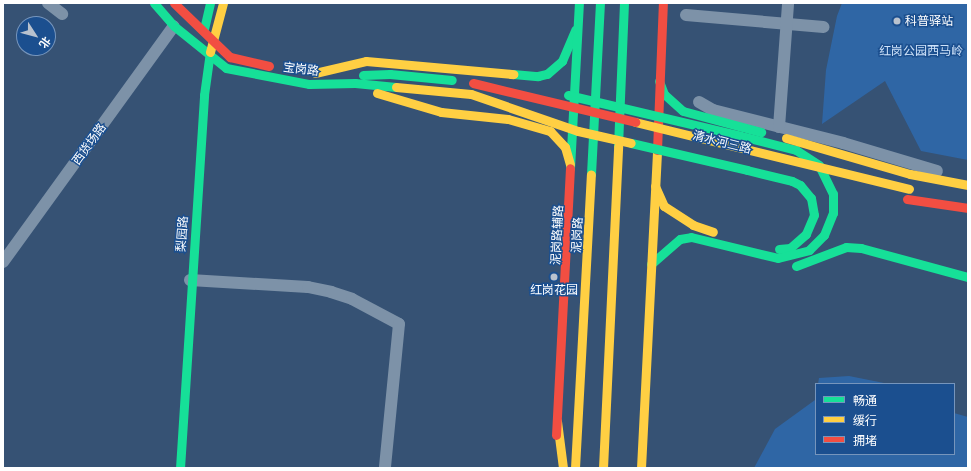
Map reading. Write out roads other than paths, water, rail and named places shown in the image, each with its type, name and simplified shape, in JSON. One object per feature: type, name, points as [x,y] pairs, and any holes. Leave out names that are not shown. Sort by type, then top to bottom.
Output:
[{"type":"main road","name":"宝岗路","points":[[154,3],[174,26],[210,53],[226,68],[242,73],[309,84],[355,83],[471,94]]},
{"type":"main road","name":"宝岗路","points":[[174,3],[230,57],[276,67]]},
{"type":"main road","points":[[198,60],[210,3]]},
{"type":"main road","name":"梨园路","points":[[180,468],[185,279],[204,95],[212,41],[223,3]]},
{"type":"main road","name":"泥岗路辅路","points":[[552,468],[557,421],[572,176],[579,3]]},
{"type":"main road","name":"泥岗路","points":[[575,468],[600,3]]},
{"type":"main road","points":[[603,468],[624,3]]},
{"type":"main road","points":[[641,468],[655,186],[662,3]]},
{"type":"main road","points":[[316,73],[353,63],[373,62],[538,76],[547,74],[562,61],[578,20]]},
{"type":"main road","name":"宝岗路","points":[[303,71],[342,75],[390,74],[466,82]]},
{"type":"main road","points":[[659,81],[668,99],[690,114],[808,143],[910,174],[968,185]]},
{"type":"main road","points":[[466,82],[592,99],[796,150],[819,165],[830,184],[833,194],[833,214],[824,235],[809,250],[789,258],[765,256],[698,237],[680,239],[651,264]]},
{"type":"main road","name":"清水河三路","points":[[466,82],[913,189]]},
{"type":"main road","points":[[309,84],[371,92],[441,112],[508,119],[550,131],[568,153],[572,176]]},
{"type":"main road","points":[[471,94],[578,131],[792,181],[807,192],[811,198],[814,215],[806,234],[799,242],[790,248],[767,248],[692,225],[660,202],[655,186]]},
{"type":"main road","points":[[471,94],[626,131]]},
{"type":"main road","points":[[649,136],[664,140]]},
{"type":"main road","name":"清水河三路","points":[[695,148],[842,184]]},
{"type":"main road","points":[[903,198],[968,208]]},
{"type":"main road","points":[[671,246],[692,246],[737,259]]},
{"type":"main road","points":[[780,268],[806,263],[839,249],[861,248],[968,277]]},
{"type":"main road","points":[[170,468],[180,310]]},
{"type":"main road","points":[[557,421],[563,468]]},
{"type":"street","points":[[48,3],[62,14]]},
{"type":"street","points":[[779,127],[788,3]]},
{"type":"street","points":[[686,15],[823,27]]},
{"type":"street","name":"西货场路","points":[[3,262],[174,26]]},
{"type":"street","points":[[699,102],[714,110],[843,143],[921,167],[968,176]]},
{"type":"street","points":[[185,279],[308,287],[331,292],[352,299],[399,324],[385,468]]},
{"type":"place","name":"科普驿站","points":[[897,21]]},
{"type":"place","name":"红岗花园","points":[[554,277]]},
{"type":"park label","name":"红岗公园西马岭","points":[[921,51]]}]
